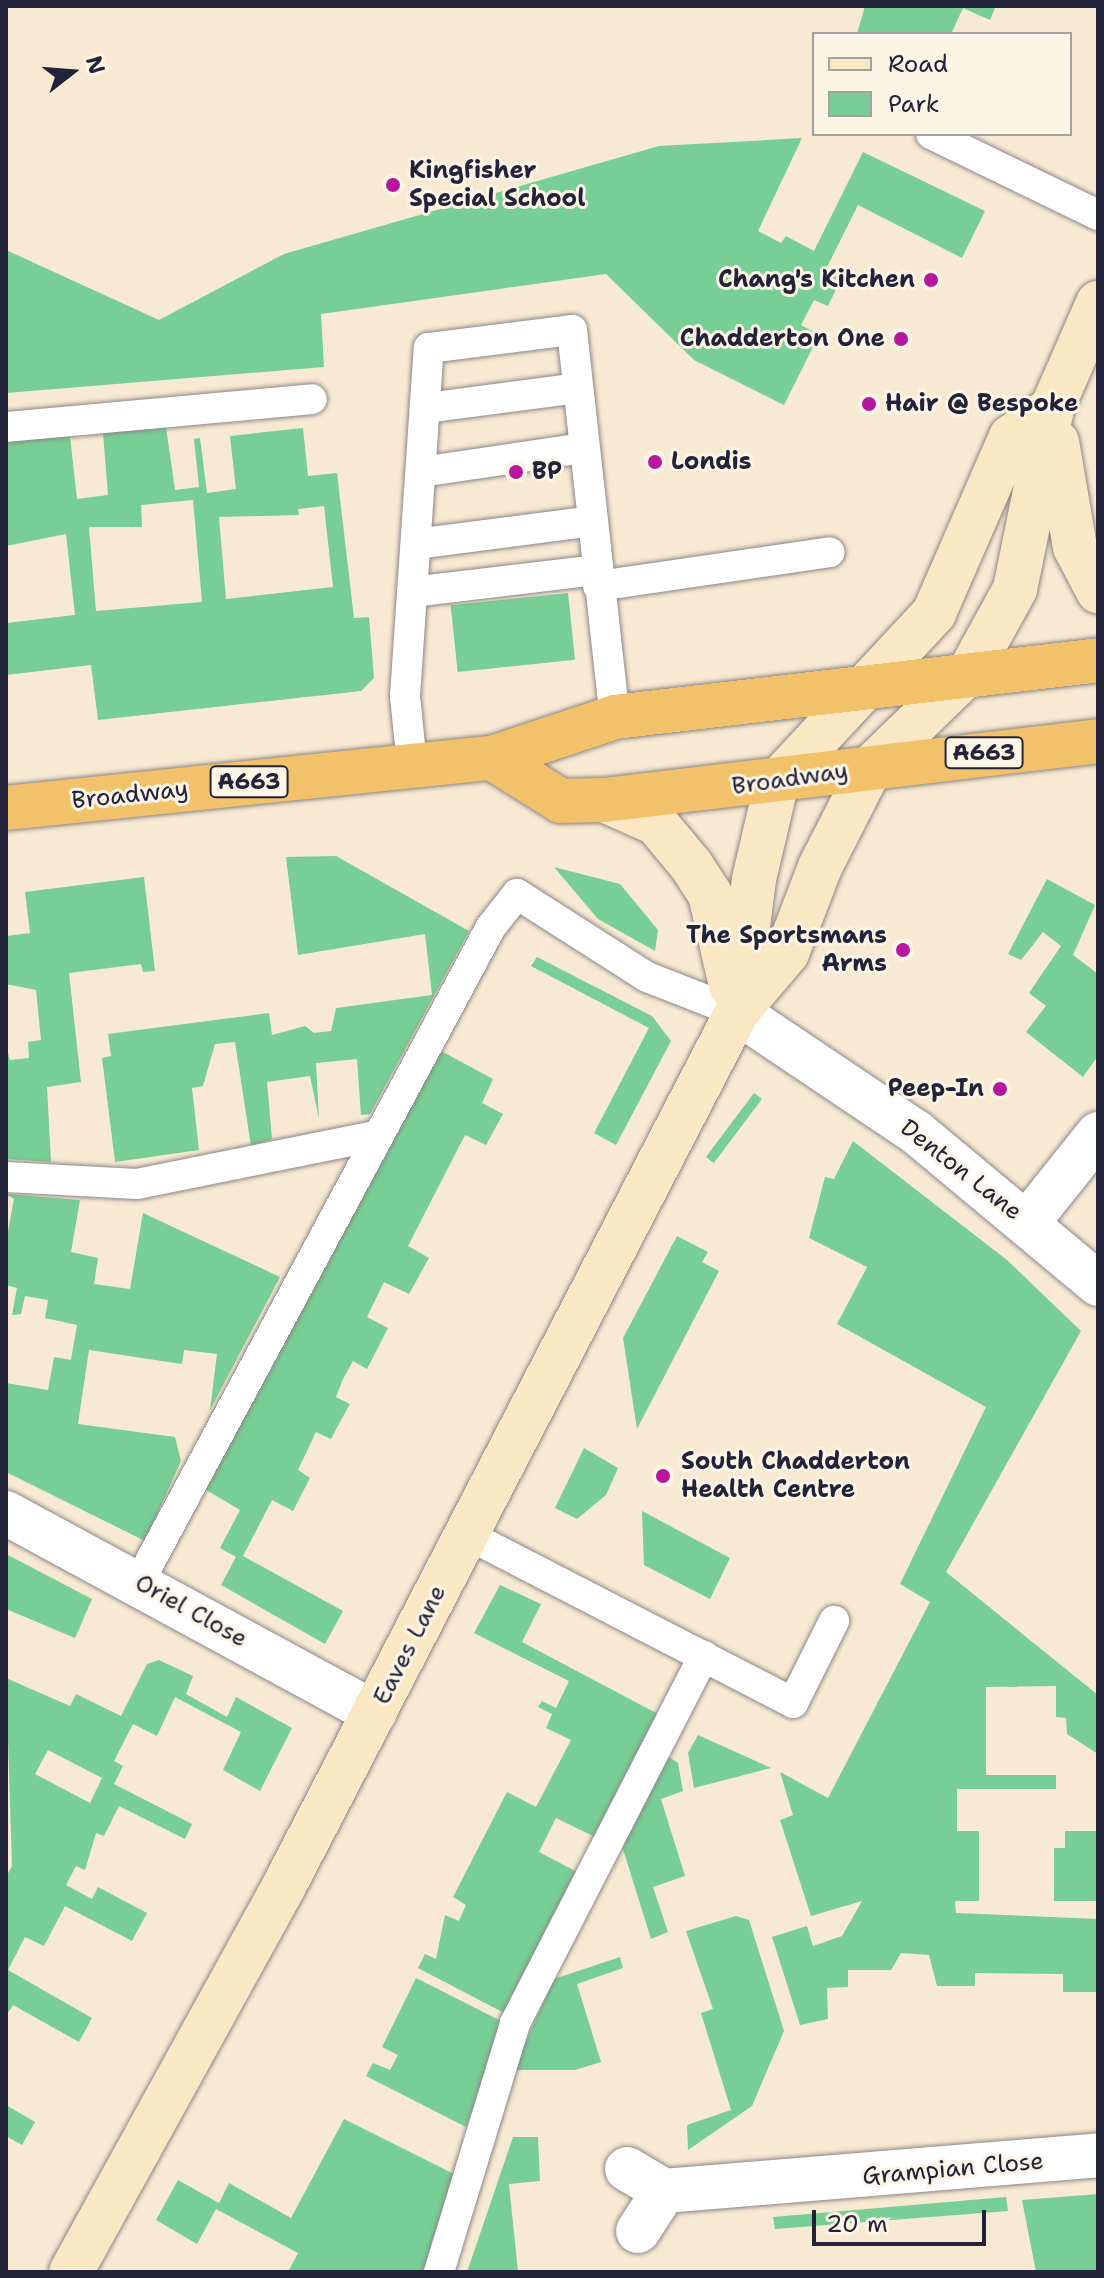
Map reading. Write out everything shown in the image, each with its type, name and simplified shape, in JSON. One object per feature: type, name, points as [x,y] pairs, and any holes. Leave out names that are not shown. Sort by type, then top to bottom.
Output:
[{"type":"highway","name":"Broadway","points":[[6,808],[492,758],[615,717],[875,682],[1098,660]]},
{"type":"highway","name":"Broadway","points":[[492,758],[561,801],[604,800],[777,782],[871,767],[1098,741]]},
{"type":"main road","name":"Eaves Lane","points":[[71,2272],[374,1713],[737,1012],[787,953],[820,867],[871,767],[970,671],[1015,589],[1052,408],[1098,303]]},
{"type":"main road","points":[[777,782],[875,682],[934,613],[1011,437],[1052,408],[1075,547],[1098,591]]},
{"type":"main road","name":"Eaves Lane","points":[[737,1012],[754,879],[777,782]]},
{"type":"main road","points":[[604,800],[656,823],[710,894],[737,1012]]},
{"type":"street","name":"Denton Lane","points":[[737,1012],[917,1133],[1098,1284]]},
{"type":"street","points":[[1027,1223],[1098,1134]]},
{"type":"street","name":"Oriel Close","points":[[6,1513],[139,1582],[374,1713]]},
{"type":"street","name":"Grampian Close","points":[[664,2191],[1098,2155]]},
{"type":"street","points":[[627,2169],[664,2191],[638,2231]]},
{"type":"lane","points":[[935,136],[1098,215]]},
{"type":"lane","points":[[412,765],[405,696],[429,348],[572,330],[597,578],[615,717]]},
{"type":"lane","points":[[426,408],[578,388]]},
{"type":"lane","points":[[6,427],[312,399]]},
{"type":"lane","points":[[421,472],[584,448]]},
{"type":"lane","points":[[416,544],[593,521]]},
{"type":"lane","points":[[412,592],[597,578],[830,552]]},
{"type":"lane","points":[[139,1582],[376,1136],[491,927],[517,894],[647,977],[737,1012]]},
{"type":"lane","points":[[6,1177],[137,1184],[376,1136]]},
{"type":"lane","points":[[468,1535],[793,1703],[834,1621]]},
{"type":"lane","points":[[439,2272],[515,2023],[704,1656]]},
{"type":"green space","points":[[865,6],[996,6],[990,20],[963,8],[952,32],[858,32]]},
{"type":"green space","points":[[802,138],[758,231],[781,243],[786,236],[814,251],[863,152],[985,211],[962,258],[858,205],[827,267],[842,277],[828,306],[814,300],[801,325],[819,335],[784,405],[694,360],[606,274],[321,314],[324,367],[6,393],[6,250],[159,320],[284,254],[659,146]]},
{"type":"green space","points":[[166,427],[175,490],[199,487],[194,439],[200,438],[207,493],[236,489],[230,436],[303,428],[308,476],[337,473],[354,618],[369,617],[374,678],[361,691],[98,720],[91,665],[6,675],[6,623],[75,615],[66,534],[6,546],[6,442],[70,436],[77,499],[108,495],[103,433]],"holes":[[[193,500],[202,602],[96,611],[89,527],[142,527],[141,505]],[[324,506],[333,587],[226,599],[219,517],[299,515],[298,509]]]},
{"type":"green space","points":[[568,593],[575,660],[458,672],[451,605]]},
{"type":"green space","points":[[336,856],[469,931],[370,1114],[361,1115],[357,1059],[316,1063],[319,1119],[310,1076],[267,1082],[272,1139],[251,1146],[235,1042],[215,1044],[203,1086],[192,1088],[199,1150],[115,1162],[102,1058],[111,1056],[108,1034],[269,1013],[272,1035],[305,1026],[314,1033],[331,1031],[336,1008],[432,995],[425,934],[298,955],[286,857]]},
{"type":"green space","points":[[554,867],[620,884],[658,930],[655,951],[598,919]]},
{"type":"green space","points":[[144,877],[155,971],[143,972],[141,964],[69,973],[81,1082],[47,1087],[51,1162],[6,1159],[6,1046],[10,1060],[29,1058],[28,1042],[41,1040],[36,990],[6,984],[6,936],[30,933],[25,892]]},
{"type":"green space","points":[[1047,879],[1095,905],[1073,955],[1098,974],[1098,1056],[1083,1077],[1026,1032],[1046,1006],[1029,993],[1061,946],[1043,932],[1021,960],[1008,954]]},
{"type":"green space","points":[[537,957],[652,1016],[671,1041],[616,1145],[594,1133],[649,1028],[531,966]]},
{"type":"green space","points":[[441,1051],[493,1079],[482,1103],[503,1114],[486,1145],[465,1135],[408,1246],[429,1258],[409,1294],[384,1282],[367,1317],[388,1328],[367,1369],[353,1361],[343,1379],[336,1397],[350,1404],[331,1439],[316,1432],[298,1470],[310,1478],[293,1511],[272,1500],[243,1556],[343,1611],[325,1644],[221,1585],[236,1557],[220,1548],[240,1510],[203,1488]]},
{"type":"green space","points":[[754,1093],[762,1099],[714,1163],[706,1157]]},
{"type":"green space","points":[[853,1141],[1007,1260],[1081,1331],[946,1572],[1098,1695],[1098,1754],[1067,1734],[1066,1718],[1056,1717],[1056,1686],[986,1687],[986,1775],[1056,1775],[1056,1789],[957,1789],[957,1831],[979,1831],[979,1901],[955,1901],[956,1913],[1098,1919],[1098,1992],[1063,1992],[1063,1974],[975,1973],[975,1986],[937,1986],[929,1955],[901,1953],[891,1970],[848,1970],[848,1987],[827,1988],[828,2019],[800,2025],[772,1937],[807,1926],[813,1946],[842,1936],[862,1901],[811,1916],[780,1820],[793,1815],[780,1772],[828,1798],[930,1602],[900,1584],[986,1407],[837,1324],[867,1267],[809,1238],[825,1177],[834,1179]]},
{"type":"green space","points":[[6,1194],[80,1200],[71,1252],[98,1258],[94,1284],[130,1289],[143,1213],[280,1277],[210,1410],[217,1354],[184,1350],[182,1364],[89,1350],[78,1424],[175,1437],[181,1461],[145,1541],[6,1472],[6,1383],[48,1390],[54,1357],[71,1360],[77,1325],[45,1318],[48,1300],[25,1296],[21,1314],[12,1315],[17,1288],[6,1285],[6,1242],[14,1199]]},
{"type":"green space","points":[[677,1236],[708,1252],[702,1262],[719,1271],[637,1429],[623,1338]]},
{"type":"green space","points":[[584,1448],[618,1468],[606,1495],[577,1519],[555,1508]]},
{"type":"green space","points":[[642,1511],[730,1558],[710,1599],[644,1565]]},
{"type":"green space","points":[[6,1554],[92,1599],[75,1638],[6,1609]]},
{"type":"green space","points":[[500,1585],[541,1604],[522,1642],[658,1714],[597,1838],[556,1818],[539,1852],[579,1873],[508,2015],[418,1968],[425,1954],[436,1959],[445,1915],[459,1921],[466,1905],[453,1897],[507,1792],[536,1807],[571,1740],[546,1728],[552,1714],[538,1707],[542,1701],[556,1708],[569,1681],[474,1633]]},
{"type":"green space","points":[[159,1660],[193,1676],[186,1694],[227,1717],[236,1697],[292,1728],[260,1791],[223,1770],[241,1732],[175,1697],[157,1736],[133,1724],[114,1761],[123,1766],[114,1784],[192,1824],[185,1839],[119,1806],[104,1836],[96,1833],[85,1870],[76,1866],[66,1885],[92,1899],[98,1887],[147,1913],[132,1941],[65,1906],[44,1946],[25,1937],[8,1970],[92,2018],[79,2042],[13,2005],[6,2016],[6,1877],[12,1866],[6,1678],[70,1706],[76,1694],[121,1716],[147,1664]],"holes":[[[48,1750],[102,1778],[90,1803],[35,1774]]]},
{"type":"green space","points":[[698,1735],[771,1768],[694,1788],[688,1753]]},
{"type":"green space","points":[[666,1755],[678,1763],[683,1791],[661,1799],[685,1876],[653,1887],[668,1932],[651,1939],[622,1846]]},
{"type":"green space","points":[[1065,1831],[1097,1831],[1097,1901],[1054,1901],[1054,1848],[1065,1848]]},
{"type":"green space","points":[[736,1916],[749,1920],[784,2031],[752,2106],[688,2150],[687,2125],[731,2110],[701,2013],[713,2009],[686,1931]]},
{"type":"green space","points":[[620,1957],[623,1968],[577,1984],[601,2062],[575,2070],[513,2070],[554,1979]]},
{"type":"green space","points":[[416,1978],[505,2023],[466,2127],[366,2076],[373,2063],[390,2070],[398,2055],[382,2047]]},
{"type":"green space","points":[[6,2105],[35,2122],[22,2145],[6,2136]]},
{"type":"green space","points":[[344,2119],[454,2174],[423,2272],[288,2272],[298,2253],[216,2209],[197,2244],[156,2220],[178,2180],[219,2203],[229,2183],[291,2218]]},
{"type":"green space","points":[[513,2137],[538,2137],[540,2181],[509,2184],[518,2272],[467,2272]]},
{"type":"green space","points":[[1098,2194],[1098,2272],[1036,2272],[1022,2200]]},
{"type":"green space","points":[[1006,2197],[1008,2211],[775,2229],[773,2217]]},
{"type":"place","name":"Kingfisher Special School","points":[[393,185]]},
{"type":"place","name":"Chang's Kitchen","points":[[931,280]]},
{"type":"place","name":"Chadderton One","points":[[901,339]]},
{"type":"place","name":"Hair @ Bespoke","points":[[869,404]]},
{"type":"place","name":"Londis","points":[[655,462]]},
{"type":"place","name":"BP","points":[[516,472]]},
{"type":"place","name":"The Sportsmans Arms","points":[[903,950]]},
{"type":"place","name":"Peep-In","points":[[1000,1089]]},
{"type":"place","name":"South Chadderton Health Centre","points":[[663,1476]]}]
